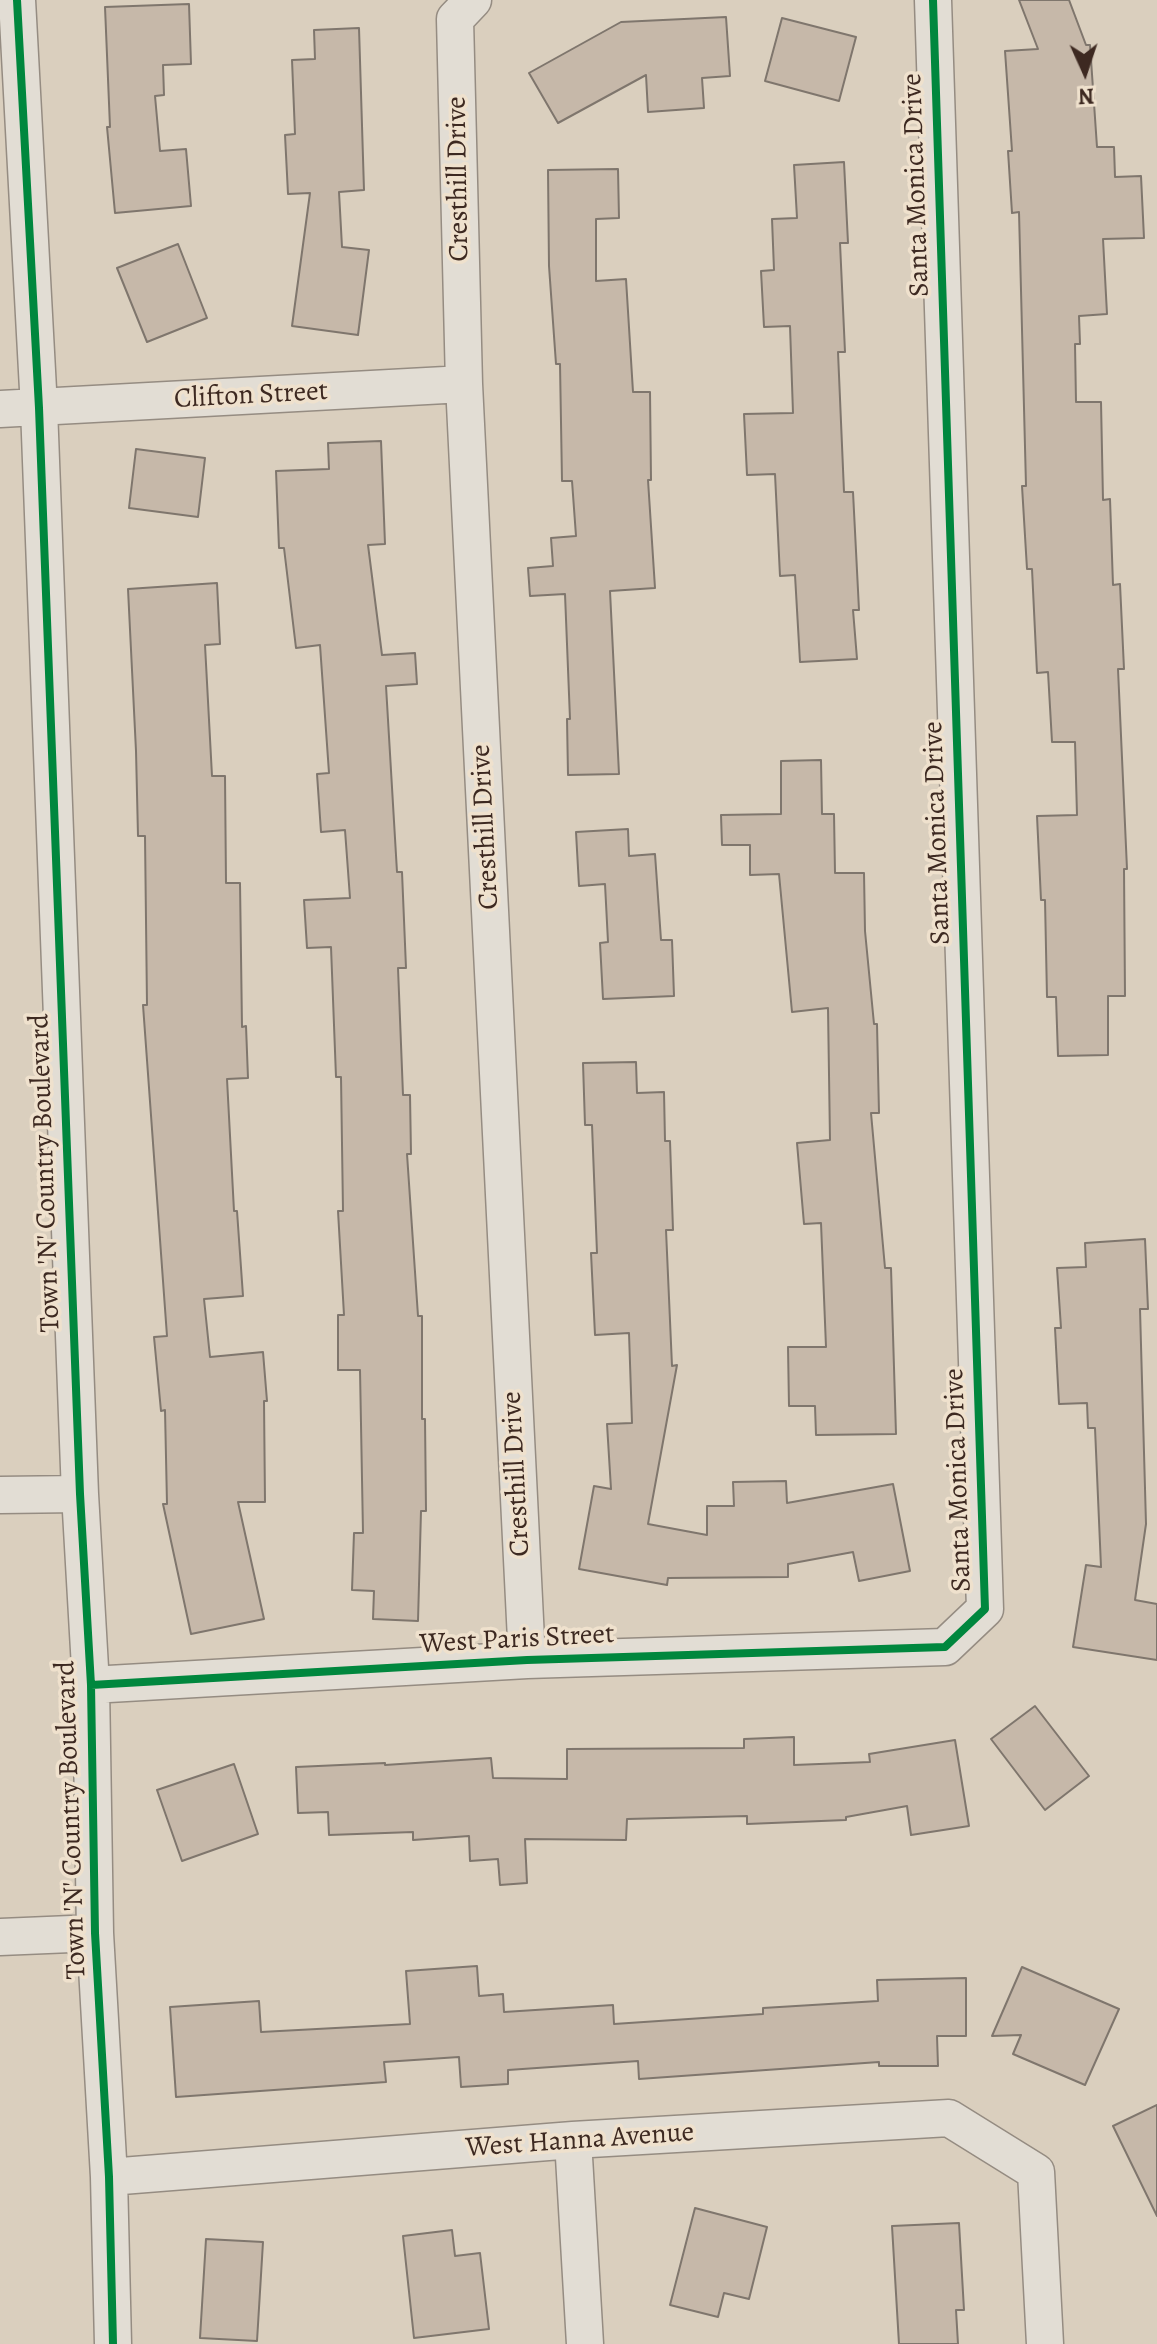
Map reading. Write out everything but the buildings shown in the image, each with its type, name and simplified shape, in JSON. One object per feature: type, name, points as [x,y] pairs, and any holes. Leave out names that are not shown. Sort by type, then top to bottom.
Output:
[{"type":"street","name":"Town 'N' Country Boulevard","points":[[17,0],[39,408],[80,1494],[91,1685],[95,1933],[109,2177],[113,2344]]},
{"type":"street","name":"Cresthill Drive","points":[[473,0],[455,19],[464,384],[527,1660]]},
{"type":"street","name":"Santa Monica Drive","points":[[933,0],[985,1609],[945,1647]]},
{"type":"street","name":"Clifton Street","points":[[0,409],[464,384]]},
{"type":"street","points":[[0,1495],[80,1494]]},
{"type":"street","name":"West Paris Street","points":[[91,1685],[527,1660],[945,1647]]},
{"type":"street","points":[[0,1937],[95,1933]]},
{"type":"street","name":"West Hanna Avenue","points":[[109,2177],[573,2140],[949,2118],[1036,2172],[1045,2344]]},
{"type":"street","points":[[573,2140],[585,2344]]},
{"type":"cycle path","points":[[17,0],[39,408],[80,1494],[91,1685],[95,1933],[109,2177],[113,2344]]},
{"type":"cycle path","points":[[91,1685],[527,1660],[945,1647],[985,1609],[933,0]]}]
